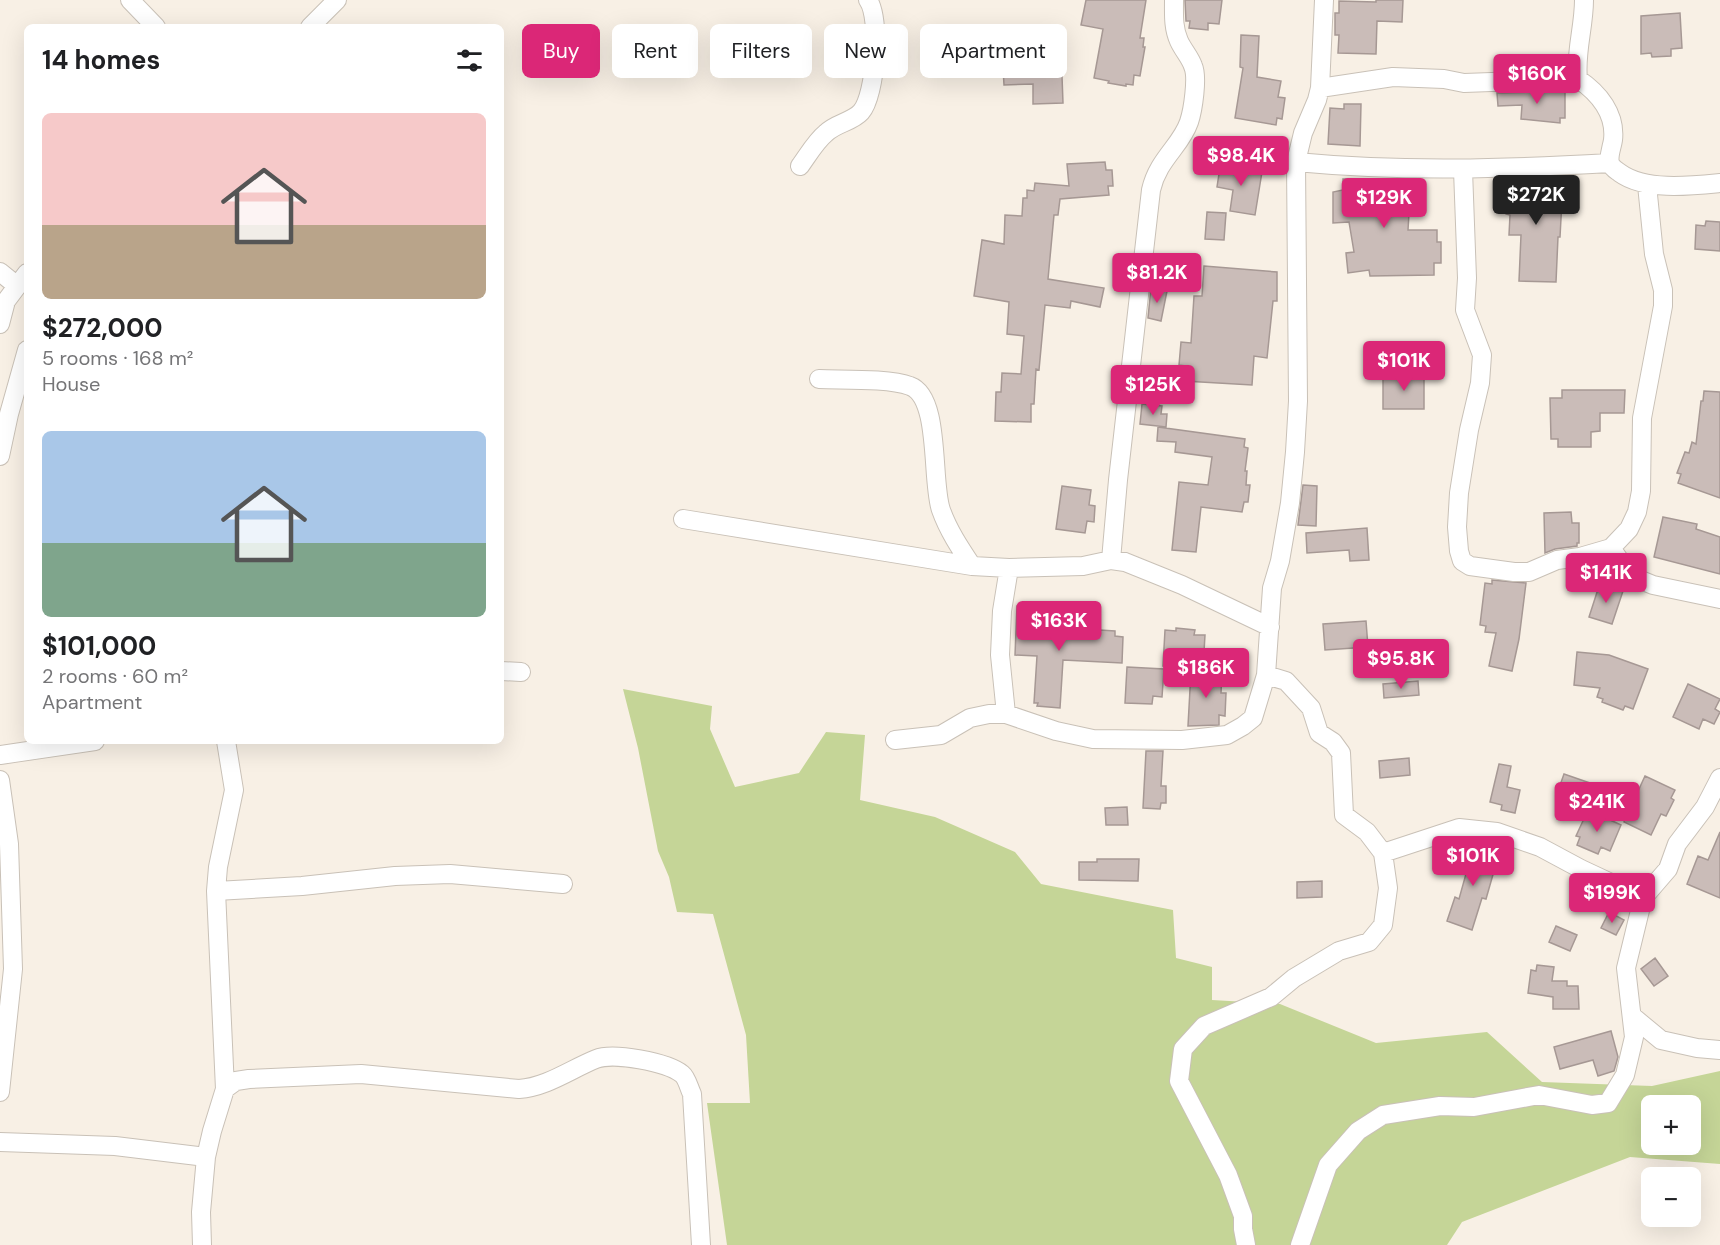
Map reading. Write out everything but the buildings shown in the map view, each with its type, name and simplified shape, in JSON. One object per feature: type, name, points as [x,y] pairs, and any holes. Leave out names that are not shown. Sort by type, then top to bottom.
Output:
[{"type":"street","points":[[130,0],[153,24]]},
{"type":"street","points":[[313,24],[337,0]]},
{"type":"street","points":[[800,166],[826,132],[853,119],[863,110],[873,77],[874,15],[868,0]]},
{"type":"street","points":[[1111,560],[1151,190],[1157,171],[1189,122],[1194,90],[1193,66],[1178,40],[1174,22],[1174,0]]},
{"type":"street","points":[[895,740],[941,735],[970,718],[989,714],[1006,714],[1093,739],[1182,741],[1227,735],[1253,718],[1266,675],[1272,588],[1280,561],[1290,502],[1298,401],[1296,162],[1303,133],[1320,87],[1324,0]]},
{"type":"street","points":[[1584,0],[1576,66],[1578,79],[1599,97],[1612,117],[1613,140],[1610,163],[1613,168],[1626,178],[1647,185],[1720,183]]},
{"type":"street","points":[[1320,87],[1393,77],[1444,79],[1464,83],[1578,79]]},
{"type":"street","points":[[1296,162],[1363,168],[1463,170],[1610,163]]},
{"type":"street","points":[[1463,170],[1466,310],[1482,355],[1480,383],[1469,430],[1459,493],[1457,526],[1459,551],[1462,561],[1470,566],[1514,572],[1529,572],[1557,560],[1580,557],[1611,548],[1629,529],[1637,512],[1641,491],[1642,418],[1664,306],[1663,291],[1654,254],[1647,185]]},
{"type":"street","points":[[0,272],[22,279],[6,301],[0,324]]},
{"type":"street","points":[[0,456],[4,412],[24,358]]},
{"type":"street","points":[[819,379],[892,382],[911,386],[922,396],[929,415],[940,507],[950,532],[972,566]]},
{"type":"street","points":[[683,519],[972,566],[1009,568],[1083,566],[1111,560],[1125,562],[1182,585],[1270,627]]},
{"type":"street","points":[[1611,548],[1631,576],[1653,585],[1720,599]]},
{"type":"street","points":[[1006,714],[1000,655],[1002,611],[1009,568]]},
{"type":"street","points":[[504,671],[521,672]]},
{"type":"street","points":[[1246,1245],[1243,1216],[1228,1174],[1179,1081],[1184,1049],[1204,1026],[1271,997],[1294,978],[1339,951],[1369,942],[1383,925],[1388,888],[1383,854],[1367,832],[1344,815],[1341,753],[1333,742],[1319,733],[1311,708],[1286,681],[1266,675]]},
{"type":"street","points":[[0,755],[74,744]]},
{"type":"street","points":[[202,1245],[201,1212],[206,1157],[225,1089],[216,891],[218,867],[234,790],[226,744]]},
{"type":"street","points":[[1300,1245],[1328,1165],[1358,1131],[1383,1115],[1440,1106],[1474,1107],[1539,1095],[1592,1105],[1608,1103],[1625,1075],[1634,1037],[1626,968],[1643,898],[1668,869],[1677,844],[1705,807],[1720,778]]},
{"type":"street","points":[[0,780],[9,844],[13,969],[0,1092]]},
{"type":"street","points":[[1383,854],[1459,828],[1497,832],[1540,847],[1643,898]]},
{"type":"street","points":[[216,891],[302,886],[396,876],[450,874],[563,884]]},
{"type":"street","points":[[1632,1016],[1661,1040],[1697,1048],[1720,1050]]},
{"type":"street","points":[[225,1089],[236,1081],[249,1079],[361,1074],[519,1089],[534,1088],[599,1058],[662,1064],[683,1074],[692,1094],[701,1245]]},
{"type":"street","points":[[0,1142],[115,1146],[206,1157]]},
{"type":"green space","points":[[623,689],[712,706],[710,729],[735,787],[799,773],[826,732],[865,735],[860,800],[935,817],[1015,852],[1041,884],[1173,910],[1176,958],[1212,967],[1212,1000],[1280,1004],[1376,1043],[1487,1032],[1542,1082],[1652,1086],[1720,1071],[1720,1164],[1630,1157],[1462,1222],[1447,1245],[727,1245],[707,1103],[750,1103],[746,1035],[713,914],[677,912],[669,877],[658,851],[638,748]]}]
